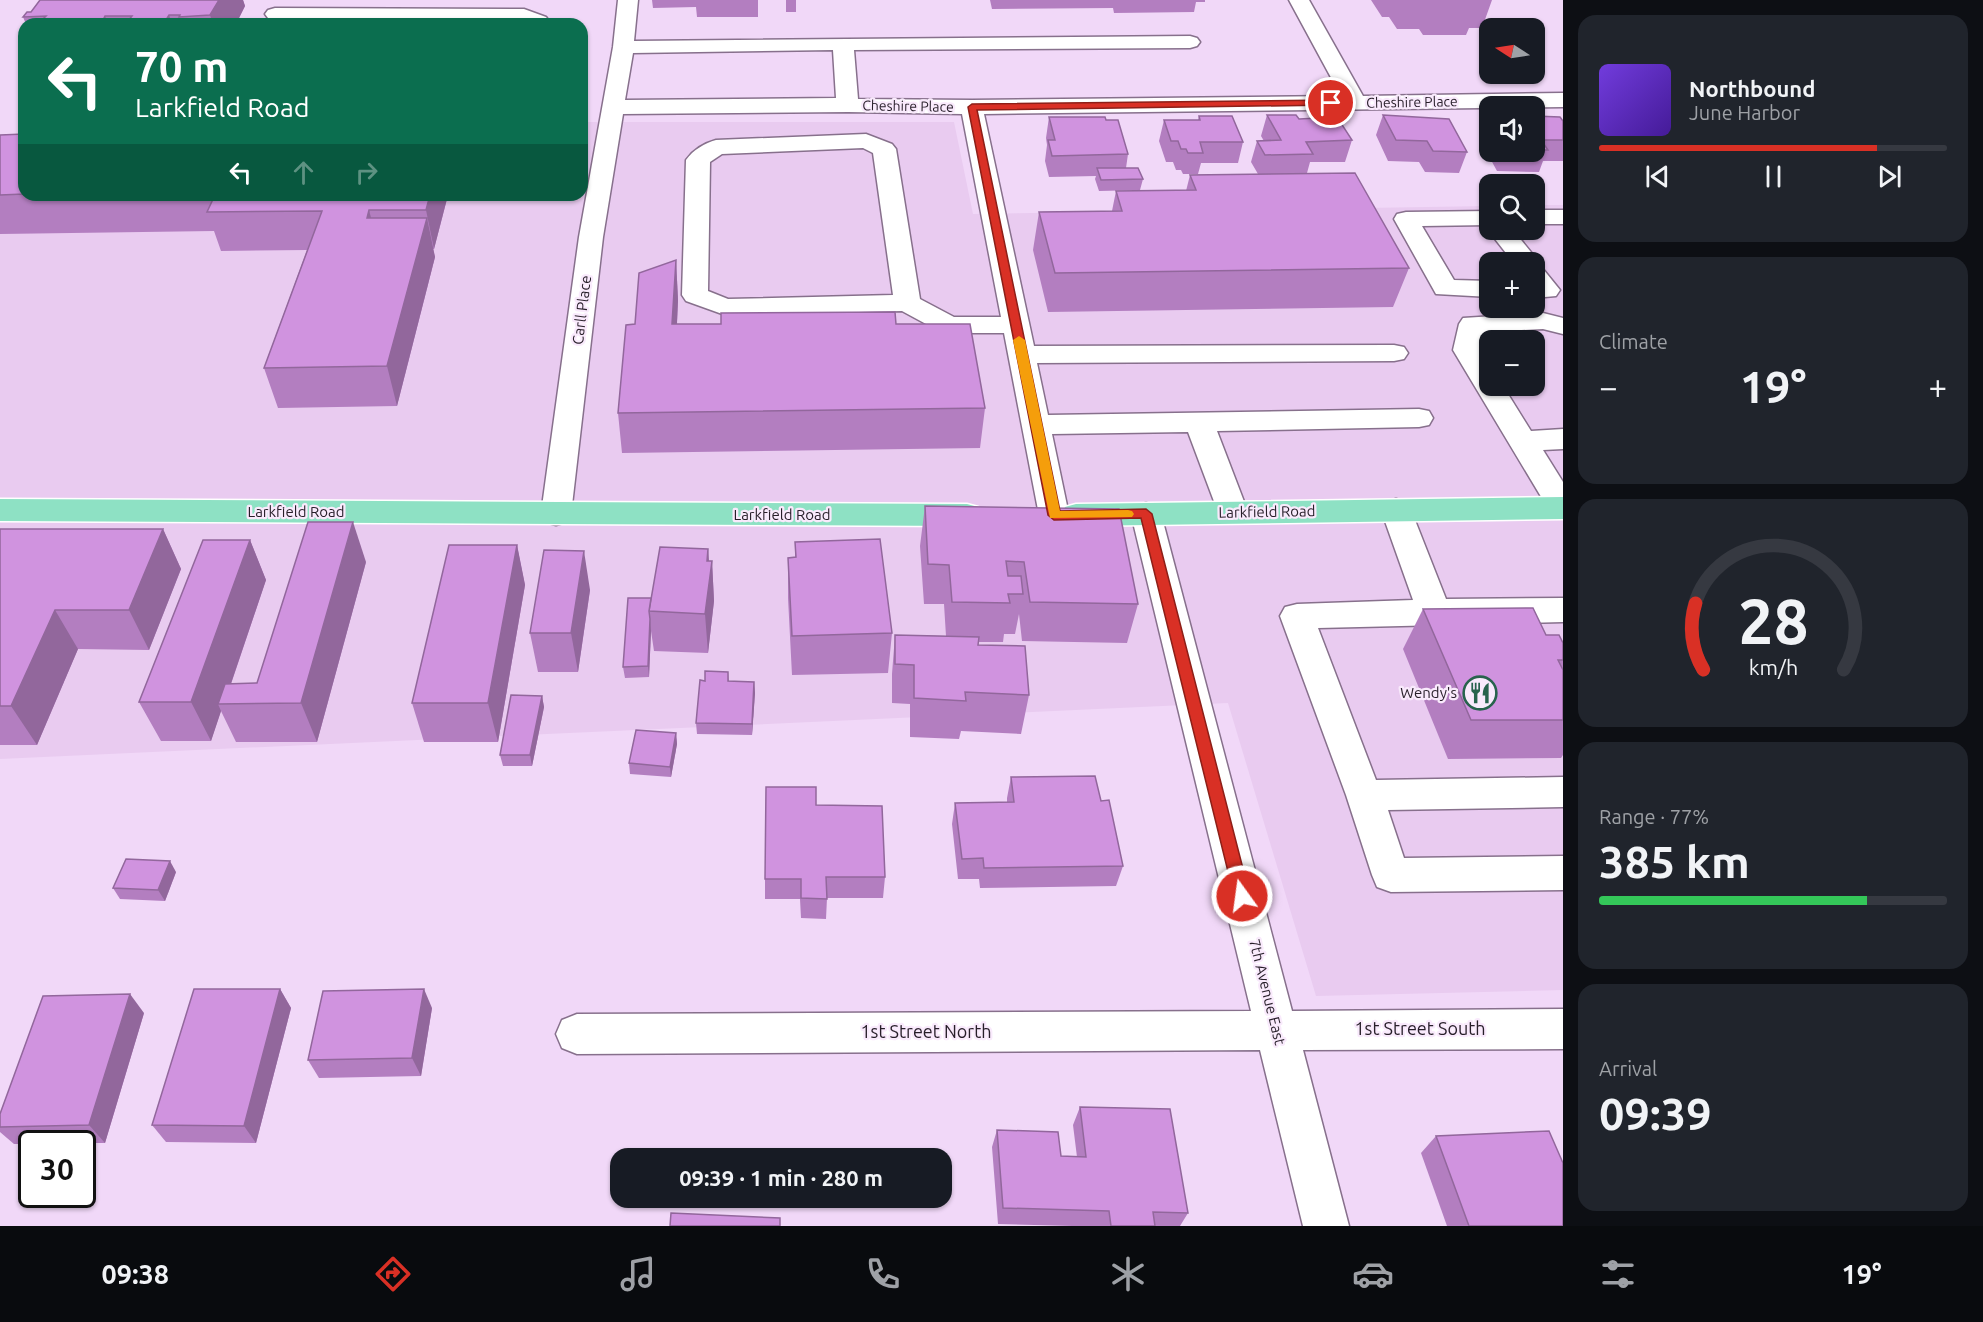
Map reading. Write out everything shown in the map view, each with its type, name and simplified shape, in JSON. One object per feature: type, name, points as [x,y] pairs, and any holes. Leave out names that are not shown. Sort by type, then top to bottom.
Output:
[{"type":"main road","name":"Larkfield Road","points":[[1042,515],[1563,507]]},
{"type":"main road","name":"Larkfield Road","points":[[0,510],[995,515]]},
{"type":"street","name":"Carll Place","points":[[556,514],[591,237],[614,107],[628,0]]},
{"type":"street","points":[[1299,0],[1355,102]]},
{"type":"street","points":[[275,13],[343,7],[524,15],[532,18]]},
{"type":"street","points":[[623,47],[1190,42]]},
{"type":"street","points":[[843,44],[848,105]]},
{"type":"street","name":"Cheshire Place","points":[[614,107],[848,105],[972,107],[1563,100]]},
{"type":"street","points":[[972,107],[1036,425],[1042,515]]},
{"type":"street","points":[[908,303],[884,148],[866,141],[716,147],[699,160],[695,295],[725,307],[908,303],[949,325],[1016,325]]},
{"type":"street","points":[[1545,217],[1563,217]]},
{"type":"street","points":[[1479,218],[1406,219],[1445,288],[1479,289]]},
{"type":"street","points":[[1508,240],[1518,252]]},
{"type":"street","points":[[1563,326],[1543,321],[1472,324],[1467,350],[1563,507]]},
{"type":"street","points":[[1022,355],[1394,353]]},
{"type":"street","points":[[1036,425],[1419,418]]},
{"type":"street","points":[[1199,422],[1233,512]]},
{"type":"street","points":[[1523,441],[1563,439]]},
{"type":"street","points":[[1396,510],[1434,611]]},
{"type":"street","name":"7th Avenue East","points":[[1146,514],[1326,1226]]},
{"type":"street","points":[[1518,610],[1533,642]]},
{"type":"street","points":[[1563,610],[1434,611],[1297,616],[1364,795],[1391,875],[1563,873]]},
{"type":"street","points":[[1364,795],[1563,792]]},
{"type":"street","name":"1st Street South","points":[[1276,1029],[1563,1029]]},
{"type":"street","name":"1st Street North","points":[[577,1034],[1276,1029]]},
{"type":"shaded area","points":[[588,122],[954,122],[973,214],[1479,206],[1479,240],[1545,240],[1545,205],[1563,205],[1563,990],[1316,996],[1228,703],[0,759],[0,139],[18,181],[18,201],[588,201]]},
{"type":"building","points":[[40,0],[219,0],[210,15],[179,17],[180,15],[169,15],[167,18],[23,17],[27,12],[31,12]]},
{"type":"building","points":[[1267,115],[1296,115],[1299,119],[1337,117],[1352,140],[1306,142],[1313,154],[1265,155],[1257,141],[1281,140]]},
{"type":"building","points":[[1383,115],[1449,119],[1467,152],[1433,151],[1427,141],[1396,140]]},
{"type":"building","points":[[1199,116],[1232,116],[1243,142],[1200,142],[1203,153],[1188,153],[1186,149],[1181,149],[1178,141],[1171,141],[1164,120],[1200,120]]},
{"type":"building","points":[[1545,116],[1560,117],[1563,121],[1563,140],[1545,140]]},
{"type":"building","points":[[1049,117],[1105,117],[1106,120],[1118,120],[1128,154],[1052,156],[1048,140],[1055,140]]},
{"type":"building","points":[[18,134],[18,194],[0,195],[0,135]]},
{"type":"building","points":[[1097,168],[1138,168],[1143,179],[1101,180]]},
{"type":"building","points":[[1355,173],[1409,268],[1055,273],[1039,212],[1122,211],[1116,191],[1196,190],[1190,175]]},
{"type":"building","points":[[212,201],[428,201],[426,210],[369,210],[367,218],[427,218],[387,366],[264,368],[322,211],[207,212]]},
{"type":"building","points":[[676,260],[672,324],[721,324],[721,313],[895,312],[896,324],[970,324],[985,408],[618,413],[626,325],[635,324],[639,273]]},
{"type":"building","points":[[925,506],[1119,509],[1138,604],[1030,602],[1024,562],[1006,561],[1008,576],[1021,576],[1023,594],[1008,594],[1010,603],[952,602],[949,565],[928,564]]},
{"type":"building","points":[[308,522],[353,522],[301,703],[218,704],[225,684],[257,683]]},
{"type":"building","points":[[0,529],[163,529],[129,610],[55,610],[11,706],[0,706]]},
{"type":"building","points":[[880,539],[892,633],[792,636],[788,558],[796,557],[795,542]]},
{"type":"building","points":[[203,540],[250,540],[191,702],[139,702]]},
{"type":"building","points":[[449,545],[517,545],[488,703],[412,703]]},
{"type":"building","points":[[660,547],[708,549],[707,561],[712,561],[705,614],[649,611]]},
{"type":"building","points":[[544,550],[584,551],[571,633],[530,633]]},
{"type":"building","points":[[628,598],[651,598],[648,666],[623,667]]},
{"type":"building","points":[[1533,608],[1546,635],[1559,635],[1563,643],[1563,660],[1558,660],[1563,670],[1563,720],[1471,720],[1423,609]]},
{"type":"building","points":[[895,635],[979,637],[978,645],[1025,646],[1029,695],[965,692],[966,701],[914,698],[914,665],[895,664]]},
{"type":"building","points":[[705,671],[728,672],[728,681],[754,682],[752,724],[696,723],[700,680],[705,681]]},
{"type":"building","points":[[511,695],[542,696],[530,755],[500,755]]},
{"type":"building","points":[[636,730],[676,733],[670,767],[629,763]]},
{"type":"building","points":[[1095,776],[1101,801],[1109,800],[1123,866],[984,868],[983,858],[962,859],[955,803],[1014,802],[1011,777]]},
{"type":"building","points":[[766,787],[816,787],[816,805],[882,806],[885,877],[826,877],[827,899],[801,898],[801,879],[765,879]]},
{"type":"building","points":[[126,859],[170,861],[158,890],[113,888]]},
{"type":"building","points":[[194,989],[280,989],[244,1126],[152,1125]]},
{"type":"building","points":[[424,989],[412,1058],[308,1060],[323,991]]},
{"type":"building","points":[[130,994],[89,1125],[0,1127],[0,1114],[43,996]]},
{"type":"building","points":[[1080,1107],[1170,1109],[1188,1213],[1153,1212],[1155,1226],[1111,1226],[1109,1211],[1003,1208],[997,1130],[1058,1132],[1061,1156],[1086,1157]]},
{"type":"building","points":[[1549,1131],[1563,1163],[1563,1226],[1469,1226],[1436,1136]]},
{"type":"building","points":[[671,1213],[780,1218],[780,1226],[670,1226]]},
{"type":"slow traffic","points":[[1019,340],[1054,515],[1128,514]]},
{"type":"place","name":"Wendy's","points":[[1480,693]]},
{"type":"route","points":[[1242,896],[1146,514],[1054,515],[972,107],[1331,103]]}]
